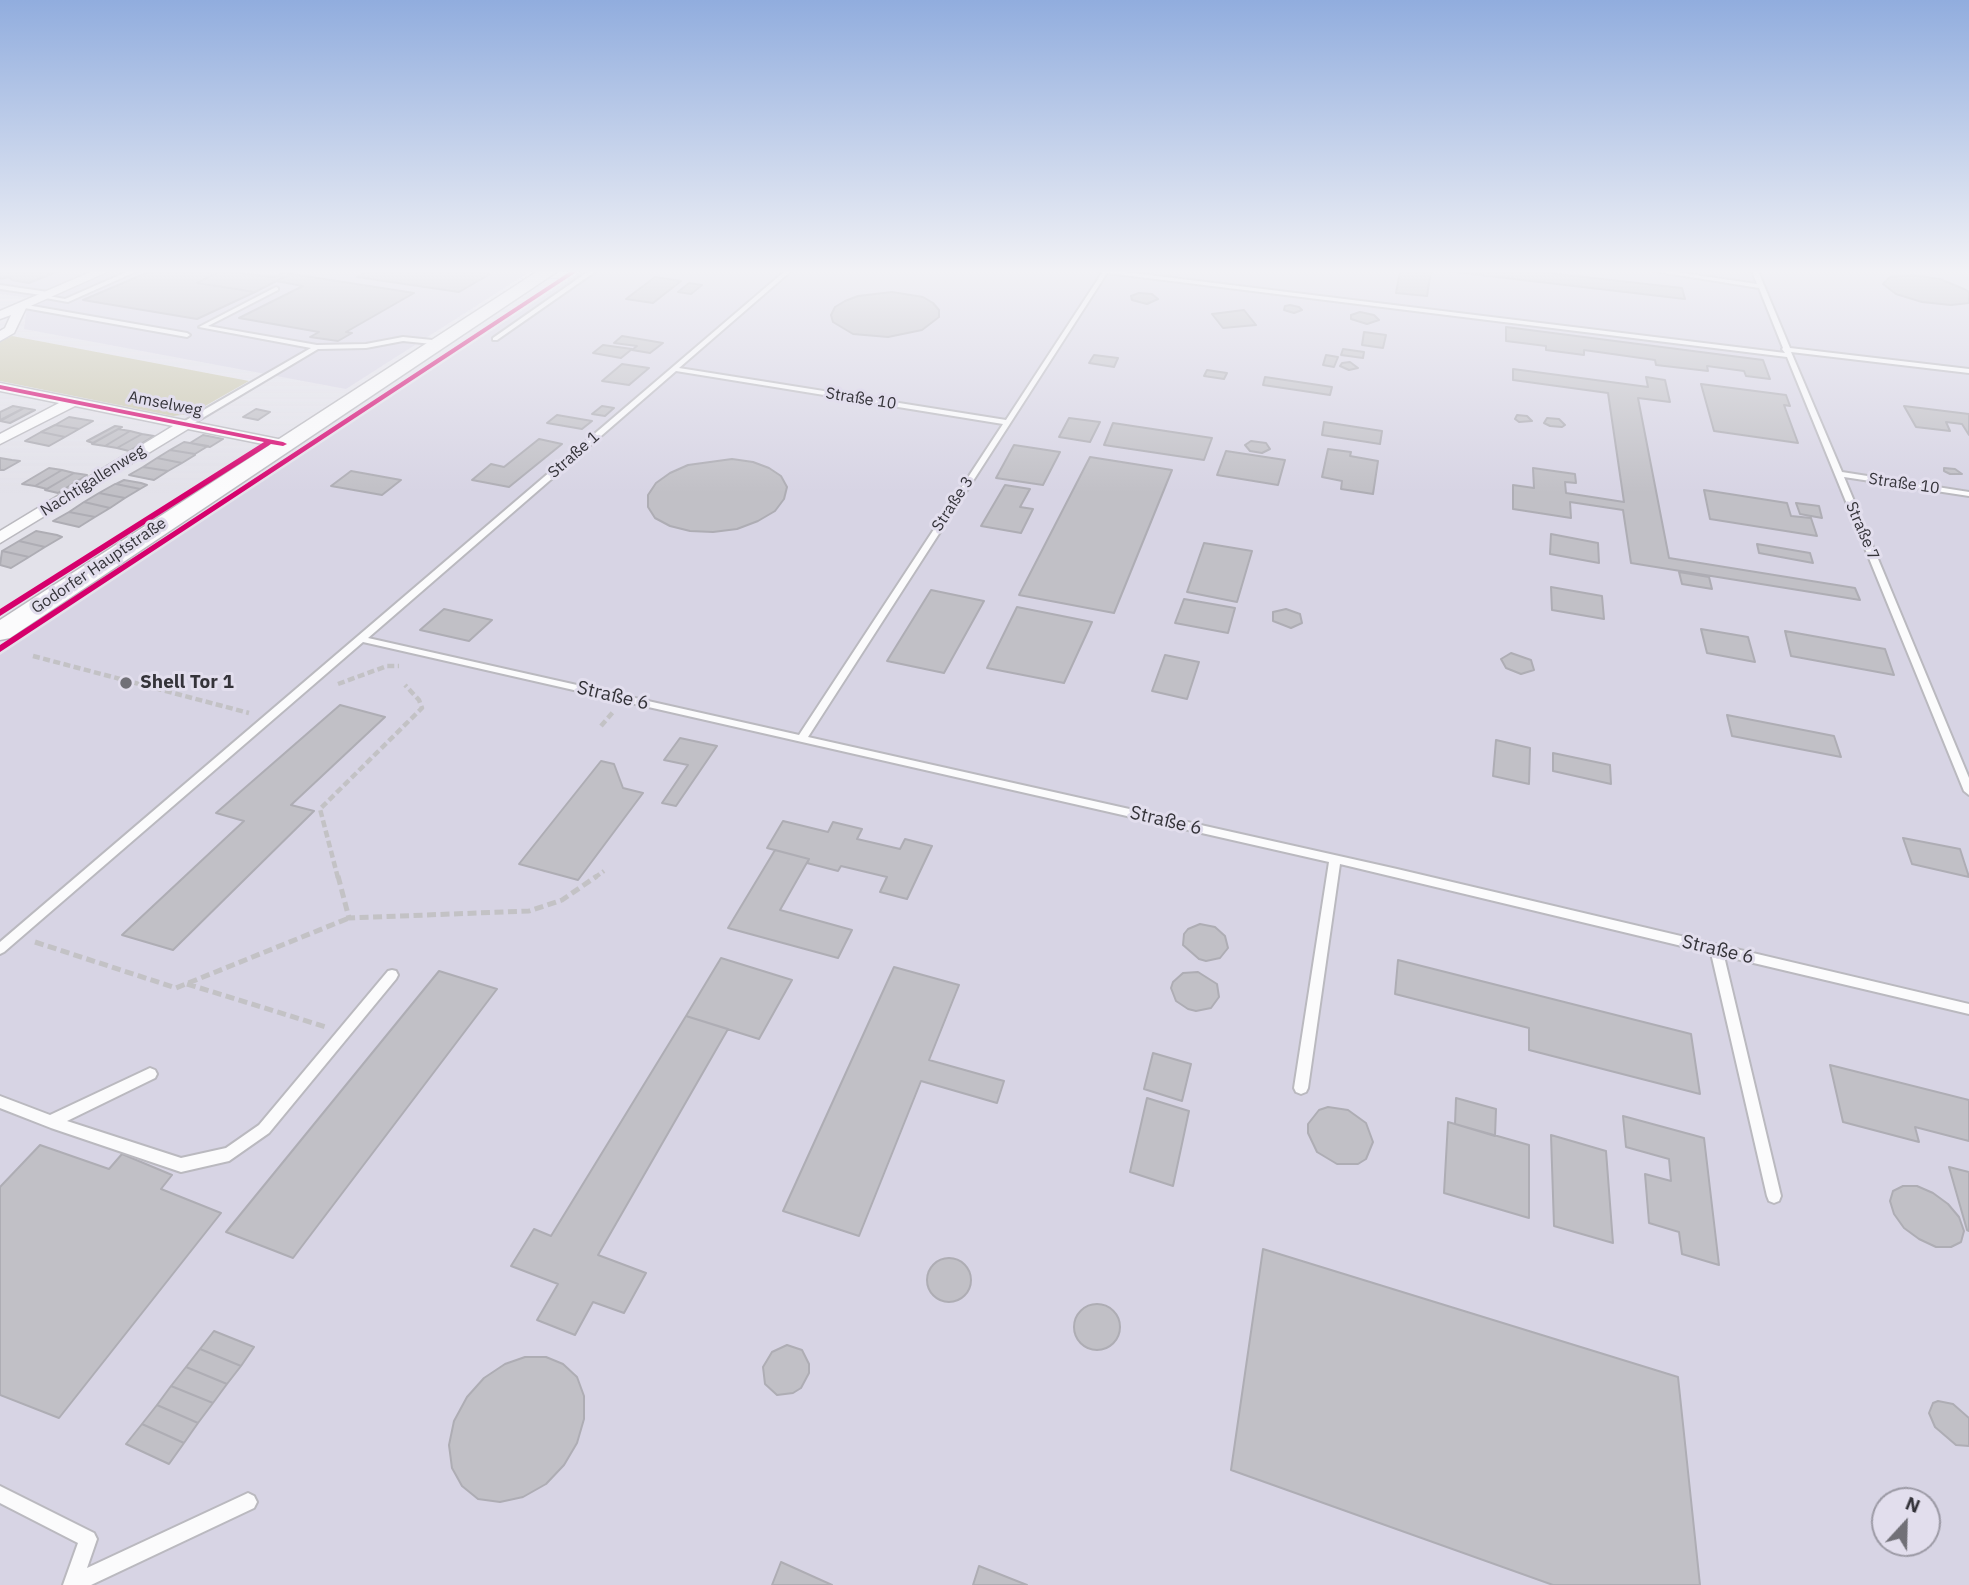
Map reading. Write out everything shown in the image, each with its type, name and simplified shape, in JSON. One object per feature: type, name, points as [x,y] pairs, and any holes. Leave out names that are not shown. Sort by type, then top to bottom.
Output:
[{"type":"main road","name":"Godorfer Hauptstraße","points":[[0,632],[439,345]]},
{"type":"street","name":"Amselweg","points":[[0,387],[284,444]]},
{"type":"street","points":[[0,440],[72,402]]},
{"type":"street","name":"Nachtigallenweg","points":[[0,538],[186,424]]},
{"type":"lane","points":[[305,345],[371,345]]},
{"type":"lane","name":"Straße 1","points":[[0,949],[702,345]]},
{"type":"lane","name":"Straße 3","points":[[802,738],[1056,345]]},
{"type":"lane","points":[[1726,345],[1786,352],[1806,351],[1969,372]]},
{"type":"lane","name":"Straße 7","points":[[1783,345],[1969,791]]},
{"type":"lane","points":[[186,424],[317,347]]},
{"type":"lane","name":"Straße 10","points":[[674,369],[1006,422]]},
{"type":"lane","name":"Straße 10","points":[[1838,474],[1969,494]]},
{"type":"lane","name":"Straße 6","points":[[361,639],[1335,859],[1969,1009]]},
{"type":"lane","points":[[1301,1088],[1335,859]]},
{"type":"lane","points":[[1716,949],[1774,1196]]},
{"type":"lane","points":[[0,1102],[51,1122],[181,1165],[229,1154],[264,1129],[392,975]]},
{"type":"lane","points":[[51,1122],[149,1074]]},
{"type":"lane","points":[[0,1494],[88,1539],[72,1585]]},
{"type":"lane","points":[[72,1585],[248,1502]]},
{"type":"path","points":[[33,656],[269,719]]},
{"type":"path","points":[[330,687],[387,666],[412,667]]},
{"type":"path","points":[[349,918],[320,809],[422,708],[419,700],[405,685]]},
{"type":"path","points":[[600,709],[626,715]]},
{"type":"path","points":[[601,726],[613,712]]},
{"type":"path","points":[[34,941],[176,988],[349,918],[529,911],[562,900],[604,872]]},
{"type":"path","points":[[187,984],[344,1033]]},
{"type":"shaded area","points":[[0,345],[59,345],[249,381],[191,414],[173,416],[0,381]]},
{"type":"shaded area","points":[[110,345],[415,345],[346,389]]},
{"type":"shaded area","points":[[470,345],[1969,345],[1969,1585],[0,1585],[0,655]]},
{"type":"building","points":[[603,345],[632,349],[621,358],[593,353]]},
{"type":"building","points":[[629,345],[660,345],[650,353],[632,350],[637,346]]},
{"type":"building","points":[[1362,345],[1384,345],[1383,348]]},
{"type":"building","points":[[1538,345],[1646,345],[1763,360],[1770,379],[1746,376],[1744,371],[1707,366],[1708,371],[1656,365],[1655,360],[1584,350],[1584,355],[1546,350],[1546,346]]},
{"type":"building","points":[[1343,349],[1364,352],[1363,358],[1341,355]]},
{"type":"building","points":[[1094,355],[1118,358],[1114,367],[1089,363]]},
{"type":"building","points":[[1326,355],[1338,357],[1334,367],[1323,365]]},
{"type":"building","points":[[1350,362],[1358,368],[1349,370],[1340,366],[1342,363]]},
{"type":"building","points":[[622,364],[649,368],[629,385],[602,381]]},
{"type":"building","points":[[1513,369],[1648,387],[1646,377],[1665,380],[1670,402],[1638,398],[1669,558],[1855,588],[1860,600],[1631,563],[1623,510],[1570,502],[1571,518],[1513,509],[1513,485],[1534,488],[1533,468],[1575,474],[1576,483],[1565,482],[1566,493],[1624,502],[1608,393],[1513,380]]},
{"type":"building","points":[[1207,370],[1227,373],[1224,379],[1204,376]]},
{"type":"building","points":[[1265,377],[1332,387],[1330,395],[1263,385]]},
{"type":"building","points":[[1701,384],[1786,395],[1790,406],[1784,405],[1798,443],[1714,431]]},
{"type":"building","points":[[13,406],[24,408],[0,420],[0,412]]},
{"type":"building","points":[[602,406],[614,408],[605,416],[592,414]]},
{"type":"building","points":[[1904,406],[1969,414],[1969,435],[1962,424],[1946,422],[1950,431],[1916,427]]},
{"type":"building","points":[[24,408],[35,410],[10,423],[0,421]]},
{"type":"building","points":[[256,409],[270,412],[258,420],[243,417]]},
{"type":"building","points":[[557,415],[592,421],[582,429],[547,423]]},
{"type":"building","points":[[1517,415],[1527,416],[1532,421],[1519,422],[1515,419]]},
{"type":"building","points":[[69,417],[93,421],[79,429],[55,425]]},
{"type":"building","points":[[1069,418],[1100,422],[1090,442],[1059,437]]},
{"type":"building","points":[[1547,418],[1559,419],[1565,425],[1550,426],[1544,423]]},
{"type":"building","points":[[1324,422],[1382,431],[1380,444],[1322,435]]},
{"type":"building","points":[[1113,423],[1212,438],[1204,460],[1104,445]]},
{"type":"building","points":[[55,425],[79,429],[65,437],[41,432]]},
{"type":"building","points":[[115,426],[122,427],[93,443],[87,441]]},
{"type":"building","points":[[118,429],[130,431],[105,446],[92,444]]},
{"type":"building","points":[[130,431],[142,434],[117,448],[105,446]]},
{"type":"building","points":[[41,432],[65,437],[49,446],[25,441]]},
{"type":"building","points":[[142,434],[154,436],[129,451],[117,448]]},
{"type":"building","points":[[203,435],[223,439],[210,447],[190,443]]},
{"type":"building","points":[[539,439],[562,444],[509,487],[472,480],[491,464],[504,467]]},
{"type":"building","points":[[1251,441],[1266,443],[1270,449],[1262,453],[1250,451],[1245,445]]},
{"type":"building","points":[[184,442],[208,446],[195,454],[170,450]]},
{"type":"building","points":[[1014,445],[1060,452],[1043,485],[996,478]]},
{"type":"building","points":[[1328,449],[1351,452],[1350,456],[1378,461],[1373,494],[1341,489],[1342,481],[1322,477]]},
{"type":"building","points":[[170,450],[195,455],[182,463],[157,458]]},
{"type":"building","points":[[1226,451],[1285,460],[1278,485],[1217,475]]},
{"type":"building","points":[[1090,457],[1172,470],[1114,613],[1019,595]]},
{"type":"building","points":[[0,458],[20,461],[0,470]]},
{"type":"building","points":[[157,458],[182,463],[168,471],[143,467]]},
{"type":"building","points":[[732,459],[753,462],[781,476],[787,487],[784,499],[775,511],[737,529],[713,532],[690,531],[670,526],[655,518],[648,507],[648,495],[656,483],[688,465]]},
{"type":"building","points":[[143,467],[168,471],[154,480],[129,475]]},
{"type":"building","points":[[49,468],[62,470],[35,486],[22,484]]},
{"type":"building","points":[[1944,468],[1955,469],[1962,474],[1950,474],[1944,471]]},
{"type":"building","points":[[62,470],[74,473],[47,489],[35,486]]},
{"type":"building","points":[[351,471],[401,480],[382,495],[331,486]]},
{"type":"building","points":[[74,473],[87,475],[58,493],[45,490]]},
{"type":"building","points":[[124,480],[147,485],[140,489],[116,484]]},
{"type":"building","points":[[115,484],[140,489],[125,498],[99,493]]},
{"type":"building","points":[[1005,485],[1030,489],[1020,507],[1033,509],[1021,533],[981,526]]},
{"type":"building","points":[[1704,490],[1787,503],[1791,516],[1811,518],[1817,536],[1710,519]]},
{"type":"building","points":[[99,493],[125,498],[110,508],[84,502]]},
{"type":"building","points":[[84,502],[110,508],[95,517],[69,512]]},
{"type":"building","points":[[1796,503],[1819,506],[1822,518],[1800,514]]},
{"type":"building","points":[[69,512],[95,517],[79,527],[53,521]]},
{"type":"building","points":[[36,531],[62,537],[45,547],[19,541]]},
{"type":"building","points":[[1551,534],[1598,543],[1599,563],[1550,554]]},
{"type":"building","points":[[19,541],[45,547],[29,557],[2,551]]},
{"type":"building","points":[[1204,543],[1252,551],[1237,602],[1187,592]]},
{"type":"building","points":[[1757,544],[1810,553],[1813,563],[1759,553]]},
{"type":"building","points":[[2,551],[29,557],[11,568],[0,565]]},
{"type":"building","points":[[1679,572],[1709,577],[1712,589],[1682,584]]},
{"type":"building","points":[[1551,587],[1602,596],[1604,619],[1552,610]]},
{"type":"building","points":[[931,590],[984,601],[944,673],[887,661]]},
{"type":"building","points":[[1184,599],[1235,608],[1228,633],[1175,623]]},
{"type":"building","points":[[1017,607],[1092,622],[1064,683],[987,668]]},
{"type":"building","points":[[444,609],[492,620],[469,641],[420,630]]},
{"type":"building","points":[[1286,609],[1300,614],[1302,623],[1291,628],[1273,621],[1273,612]]},
{"type":"building","points":[[1701,629],[1748,637],[1755,662],[1707,653]]},
{"type":"building","points":[[1785,631],[1885,649],[1894,675],[1791,656]]},
{"type":"building","points":[[1511,653],[1531,660],[1534,670],[1521,674],[1506,668],[1501,659]]},
{"type":"building","points":[[1165,655],[1199,662],[1187,699],[1152,691]]},
{"type":"building","points":[[340,705],[385,717],[291,805],[314,811],[173,950],[122,935],[244,821],[216,813]]},
{"type":"building","points":[[1727,715],[1834,736],[1841,757],[1732,736]]},
{"type":"building","points":[[680,738],[717,746],[676,806],[662,803],[688,765],[664,760]]},
{"type":"building","points":[[1496,740],[1530,748],[1529,784],[1493,776]]},
{"type":"building","points":[[1553,753],[1610,765],[1611,784],[1553,771]]},
{"type":"building","points":[[601,761],[614,764],[623,788],[643,793],[578,880],[519,864]]},
{"type":"building","points":[[783,821],[828,832],[833,822],[862,829],[857,839],[900,849],[905,839],[932,846],[907,899],[880,892],[887,877],[841,866],[838,871],[807,863],[809,859],[767,848]]},
{"type":"building","points":[[1903,838],[1960,849],[1969,877],[1912,864]]},
{"type":"building","points":[[775,850],[809,859],[780,910],[852,930],[838,958],[728,928]]},
{"type":"building","points":[[1200,924],[1215,927],[1225,936],[1228,948],[1220,958],[1206,961],[1199,959],[1183,945],[1184,934],[1188,929]]},
{"type":"building","points":[[721,958],[792,980],[759,1039],[686,1016]]},
{"type":"building","points":[[1398,960],[1691,1034],[1700,1094],[1529,1050],[1529,1028],[1395,994]]},
{"type":"building","points":[[894,967],[959,985],[929,1060],[1004,1081],[997,1103],[921,1081],[859,1236],[783,1211]]},
{"type":"building","points":[[439,971],[497,989],[293,1258],[226,1232]]},
{"type":"building","points":[[1198,972],[1217,984],[1219,997],[1211,1008],[1196,1011],[1176,1001],[1171,988],[1173,982],[1183,973]]},
{"type":"building","points":[[686,1016],[728,1029],[598,1255],[646,1273],[624,1313],[593,1302],[575,1335],[537,1320],[558,1284],[511,1266],[534,1229],[551,1236]]},
{"type":"building","points":[[1153,1053],[1191,1064],[1182,1101],[1144,1089]]},
{"type":"building","points":[[1830,1065],[1969,1100],[1969,1141],[1915,1127],[1919,1142],[1843,1122]]},
{"type":"building","points":[[1147,1098],[1189,1111],[1173,1186],[1130,1172]]},
{"type":"building","points":[[1456,1098],[1496,1109],[1495,1136],[1455,1124]]},
{"type":"building","points":[[1328,1107],[1348,1110],[1366,1123],[1373,1142],[1366,1159],[1358,1164],[1337,1164],[1317,1152],[1308,1133],[1308,1124],[1319,1110]]},
{"type":"building","points":[[1623,1116],[1704,1138],[1719,1265],[1682,1254],[1679,1232],[1649,1223],[1645,1174],[1671,1181],[1669,1159],[1626,1147]]},
{"type":"building","points":[[1448,1122],[1529,1145],[1529,1218],[1444,1193]]},
{"type":"building","points":[[1551,1135],[1606,1151],[1613,1243],[1554,1226]]},
{"type":"building","points":[[40,1145],[109,1169],[122,1154],[172,1175],[161,1189],[221,1213],[59,1418],[0,1395],[0,1187]]},
{"type":"building","points":[[1949,1167],[1969,1172],[1969,1231],[1967,1230]]},
{"type":"building","points":[[1903,1186],[1917,1186],[1948,1204],[1959,1217],[1964,1231],[1961,1242],[1951,1247],[1936,1247],[1904,1228],[1894,1214],[1890,1201],[1893,1191]]},
{"type":"building","points":[[1263,1249],[1678,1377],[1700,1585],[1553,1585],[1231,1470]]},
{"type":"building","points":[[949,1258],[958,1259],[965,1264],[970,1271],[970,1289],[965,1296],[958,1301],[949,1302],[940,1301],[933,1296],[928,1289],[927,1280],[928,1271],[933,1264],[940,1259]]},
{"type":"building","points":[[1097,1304],[1113,1311],[1120,1327],[1113,1343],[1097,1350],[1081,1343],[1074,1327],[1081,1311]]},
{"type":"building","points":[[214,1331],[254,1347],[241,1366],[200,1349]]},
{"type":"building","points":[[787,1345],[802,1350],[809,1364],[809,1373],[801,1388],[793,1393],[777,1395],[765,1384],[763,1367],[772,1352]]},
{"type":"building","points":[[200,1349],[241,1366],[227,1384],[186,1367]]},
{"type":"building","points":[[525,1357],[546,1357],[563,1364],[577,1377],[584,1396],[584,1419],[577,1443],[564,1465],[546,1484],[523,1497],[500,1502],[478,1499],[462,1486],[452,1468],[449,1445],[454,1421],[467,1397],[484,1378],[505,1364]]},
{"type":"building","points":[[186,1367],[227,1384],[213,1403],[171,1386]]},
{"type":"building","points":[[171,1386],[213,1403],[198,1423],[157,1405]]},
{"type":"building","points":[[1938,1401],[1953,1404],[1969,1418],[1969,1446],[1956,1445],[1935,1427],[1929,1413],[1933,1403]]},
{"type":"building","points":[[157,1405],[198,1423],[184,1443],[142,1424]]},
{"type":"building","points":[[142,1424],[184,1443],[169,1464],[126,1444]]},
{"type":"building","points":[[781,1562],[832,1585],[772,1585]]},
{"type":"building","points":[[979,1566],[1027,1585],[973,1585]]},
{"type":"cycle path","points":[[0,649],[462,345]]},
{"type":"cycle path","points":[[0,387],[283,444]]},
{"type":"cycle path","points":[[0,613],[269,442]]},
{"type":"place","name":"Shell Tor 1","points":[[126,683]]}]
